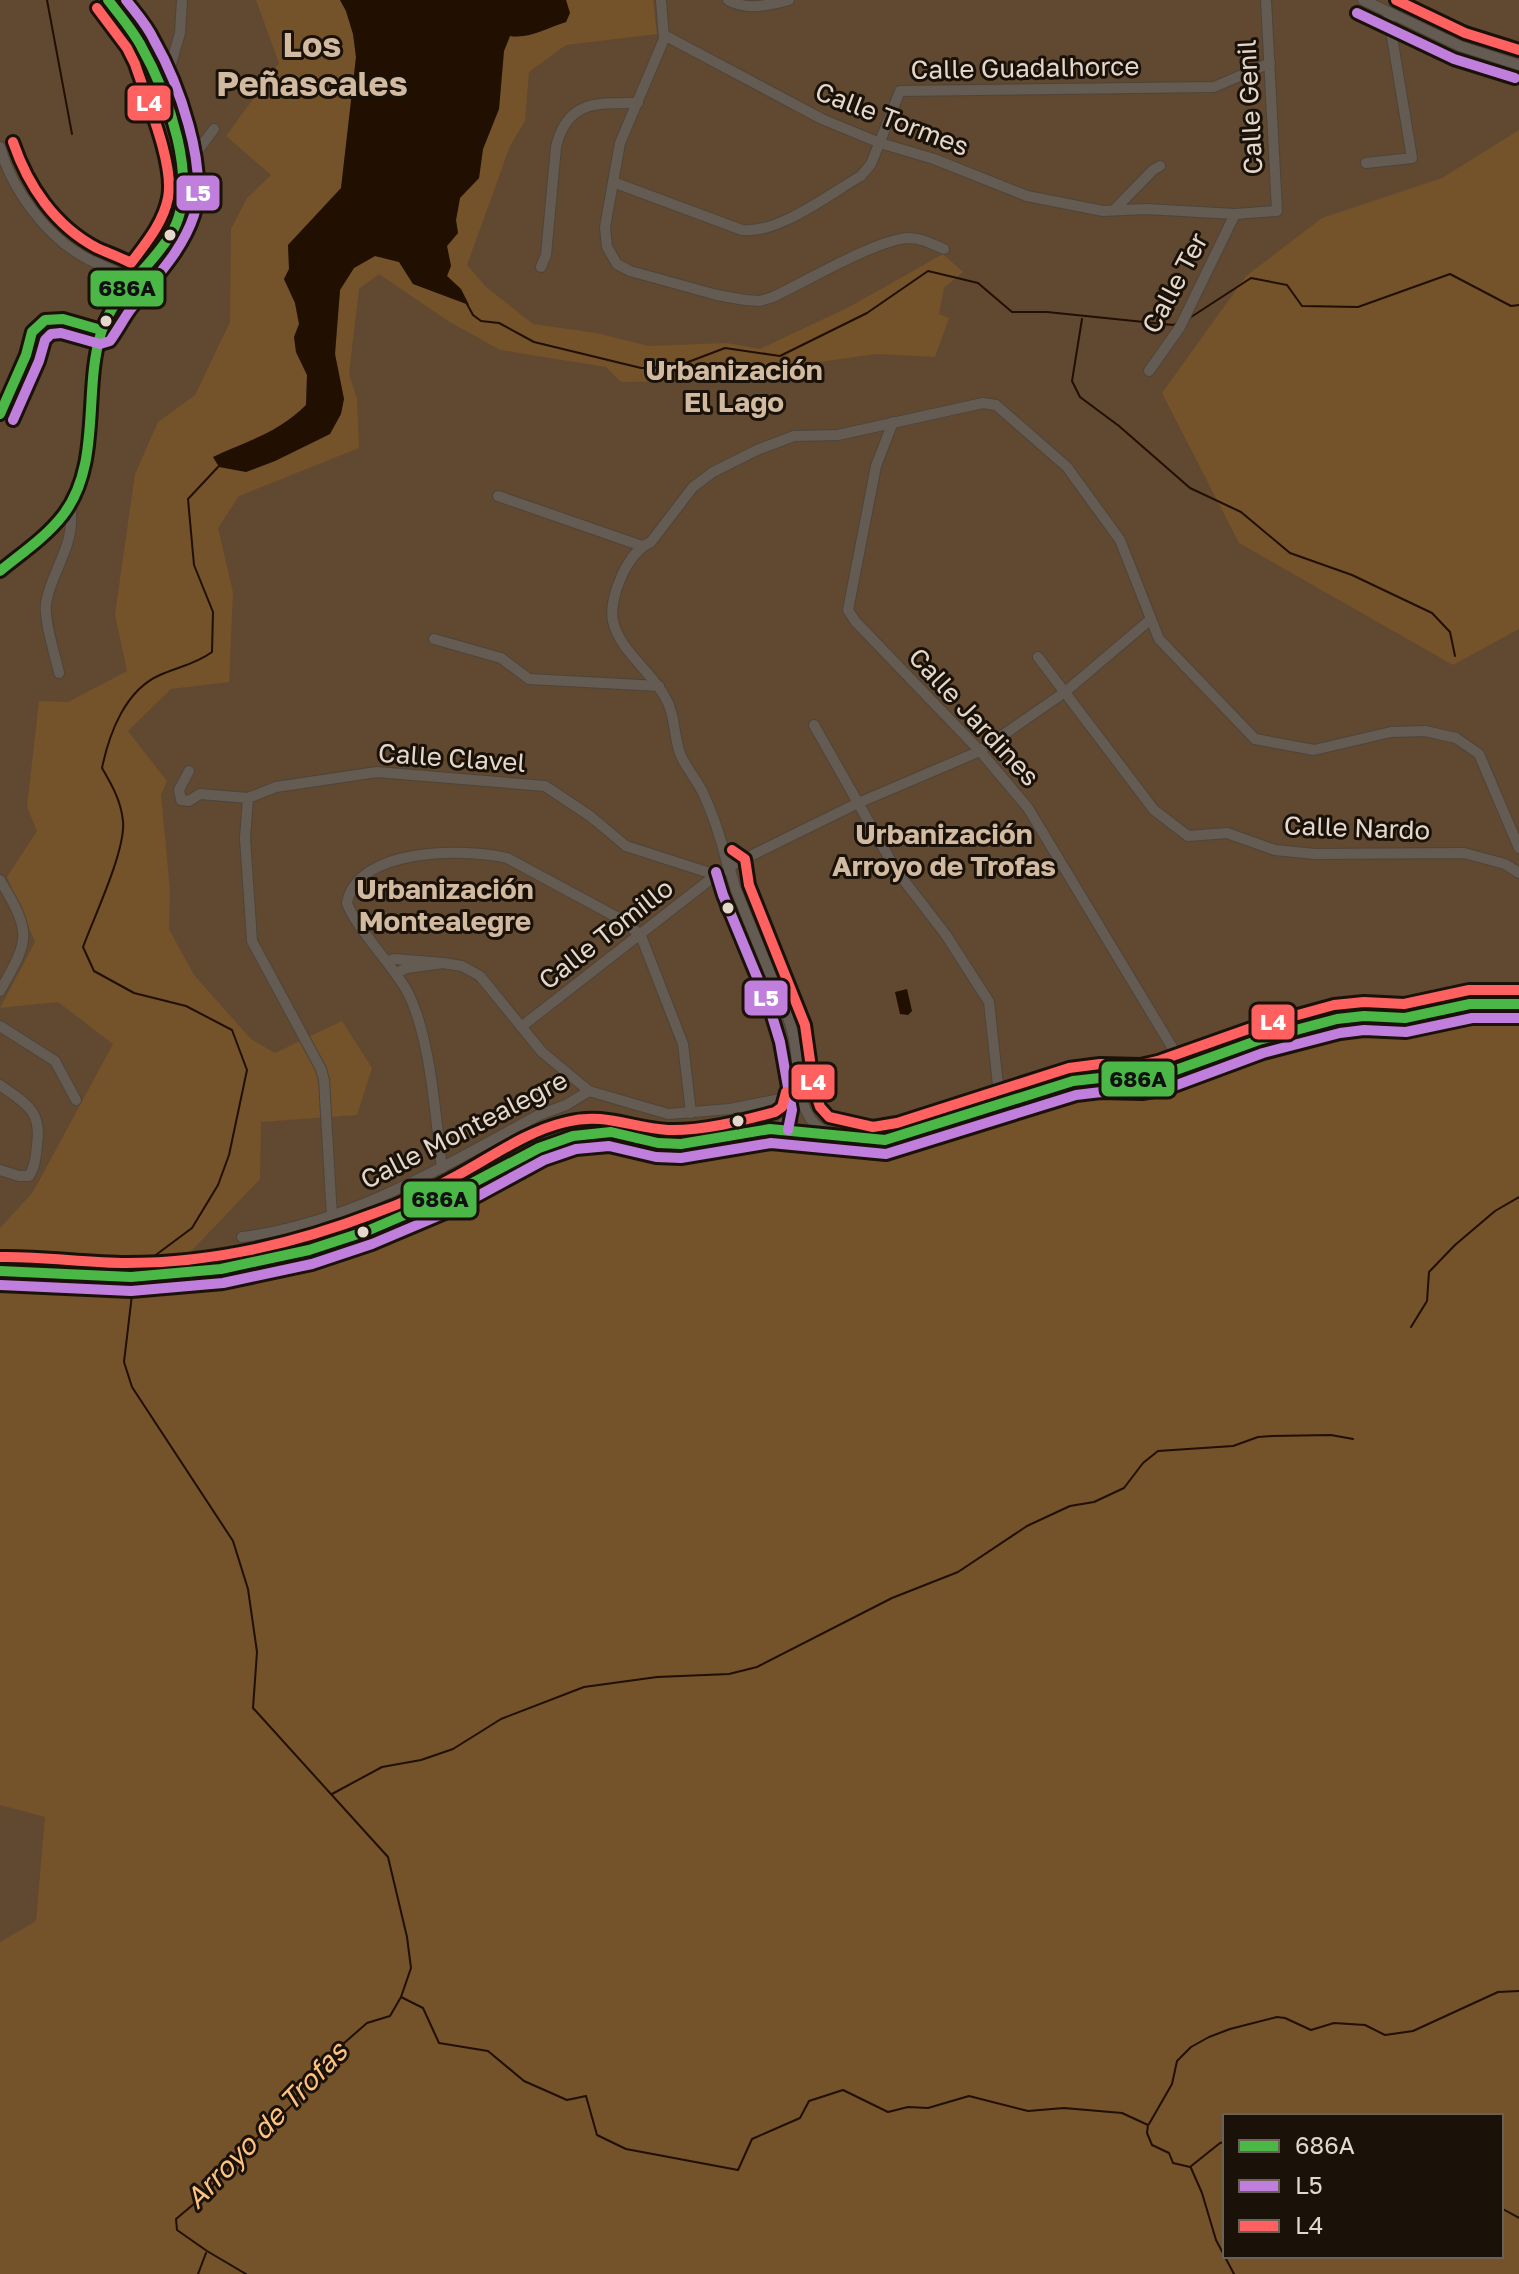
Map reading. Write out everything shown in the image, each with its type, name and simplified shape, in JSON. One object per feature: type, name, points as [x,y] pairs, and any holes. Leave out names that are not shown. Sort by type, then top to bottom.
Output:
[{"type":"street","points":[[0,571],[60,519],[70,505],[87,442],[101,330],[170,235],[179,216],[184,193],[182,163],[157,80],[139,41],[108,0]]},
{"type":"street","points":[[157,80],[169,71],[180,33],[182,0]]},
{"type":"street","points":[[728,0],[741,6],[760,6],[789,0]]},
{"type":"street","name":"Calle Genil","points":[[1266,0],[1277,211]]},
{"type":"street","points":[[1363,0],[1460,46],[1519,65]]},
{"type":"street","points":[[661,1],[664,35],[620,143],[613,182],[605,237],[611,257],[617,264],[630,271],[717,295],[760,301],[883,243],[923,239],[944,249]]},
{"type":"street","points":[[1366,163],[1412,158],[1388,13]]},
{"type":"street","name":"Calle Tormes","points":[[664,35],[822,119],[1027,196],[1103,211],[1235,214],[1277,211]]},
{"type":"street","name":"Calle Guadalhorce","points":[[613,182],[742,230],[756,231],[774,226],[861,176],[871,164],[896,96],[906,89],[1214,87],[1270,63]]},
{"type":"street","points":[[541,267],[546,255],[556,147],[567,119],[591,106],[638,103]]},
{"type":"street","points":[[182,163],[193,157],[214,129]]},
{"type":"street","points":[[0,147],[4,162],[22,195],[50,230],[88,259],[134,281]]},
{"type":"street","points":[[1114,210],[1160,166]]},
{"type":"street","name":"Calle Ter","points":[[1149,371],[1180,327],[1235,214]]},
{"type":"street","points":[[0,414],[26,355],[32,332],[45,320],[63,319],[101,330]]},
{"type":"street","points":[[802,1118],[795,1043],[786,1012],[726,868],[716,822],[678,748],[671,710],[659,686],[625,645],[613,623],[613,598],[632,557],[642,546],[651,542],[693,487],[713,472],[794,436],[838,435],[983,403],[996,405],[1067,467],[1120,540],[1159,639],[1255,739],[1314,750],[1391,732],[1425,731],[1456,738],[1479,754],[1519,848]]},
{"type":"street","name":"Calle Jardines","points":[[893,422],[876,466],[848,610],[855,621],[980,751],[1028,808],[1184,1067]]},
{"type":"street","points":[[498,496],[642,546]]},
{"type":"street","points":[[59,673],[46,611],[47,600],[68,548],[70,505]]},
{"type":"street","points":[[60,519],[71,525]]},
{"type":"street","points":[[726,868],[856,804],[980,751],[1065,692],[1151,619]]},
{"type":"street","points":[[434,639],[501,658],[529,679],[659,686]]},
{"type":"street","name":"Calle Nardo","points":[[1038,657],[1154,810],[1188,836],[1227,833],[1275,850],[1315,854],[1464,853],[1505,864],[1519,873]]},
{"type":"street","points":[[814,725],[896,870],[946,935],[989,1002],[1000,1104]]},
{"type":"street","name":"Calle Clavel","points":[[189,771],[179,790],[181,800],[190,800],[200,794],[248,798],[276,787],[377,772],[545,786],[590,816],[626,846],[726,868]]},
{"type":"street","points":[[248,798],[245,838],[252,941],[321,1069],[333,1221],[338,1241]]},
{"type":"street","points":[[442,1168],[425,1047],[408,994],[348,907],[348,898],[362,878],[390,860],[488,853],[507,858],[624,921],[641,936],[683,1044],[691,1113]]},
{"type":"street","name":"Calle Tomillo","points":[[521,1027],[726,868]]},
{"type":"street","points":[[0,880],[19,916],[24,945],[0,991]]},
{"type":"street","points":[[388,961],[462,966],[480,976],[542,1052],[589,1091]]},
{"type":"street","points":[[396,973],[407,968],[443,963]]},
{"type":"street","points":[[802,1118],[822,1130],[872,1141],[900,1137],[1073,1081],[1141,1079],[1162,1075],[1259,1040],[1337,1019],[1364,1016],[1405,1018],[1470,1004],[1519,1004]]},
{"type":"street","points":[[0,1026],[55,1061],[76,1100]]},
{"type":"street","points":[[0,1085],[27,1105],[39,1131],[35,1164],[29,1176],[0,1170]]},
{"type":"street","name":"Calle Montealegre","points":[[242,1237],[333,1221],[589,1091],[668,1114],[730,1109],[800,1095]]},
{"type":"street","points":[[770,1129],[802,1118],[872,1141]]},
{"type":"street","points":[[0,1271],[105,1278],[189,1273],[253,1264],[338,1241],[427,1207],[517,1157],[569,1136],[613,1131],[669,1144],[770,1129],[802,1118]]},
{"type":"street","points":[[333,1221],[345,1232],[361,1233]]},
{"type":"street","points":[[305,1251],[327,1237],[333,1221]]},
{"type":"shaded area","points":[[0,0],[1519,0],[1519,2274],[0,2274]]},
{"type":"shaded area","points":[[256,0],[340,0],[353,34],[356,57],[341,189],[288,245],[289,269],[284,279],[295,303],[299,325],[294,337],[296,352],[307,375],[306,405],[271,431],[230,449],[246,472],[330,434],[344,399],[335,354],[340,290],[354,268],[375,256],[399,262],[413,284],[469,304],[461,289],[447,276],[451,266],[447,246],[458,233],[456,220],[460,198],[479,178],[483,149],[499,109],[504,51],[510,36],[531,34],[566,22],[569,13],[566,0],[653,0],[657,34],[566,45],[529,72],[525,121],[510,146],[467,265],[485,286],[533,324],[596,333],[649,346],[727,343],[760,349],[849,307],[943,254],[963,272],[944,288],[939,314],[949,318],[935,357],[876,354],[791,366],[723,366],[695,381],[621,382],[606,367],[500,350],[448,321],[379,274],[359,289],[349,374],[357,399],[359,448],[239,496],[218,528],[233,592],[229,682],[171,689],[128,731],[167,781],[161,795],[170,890],[169,929],[194,975],[251,1039],[275,1053],[342,1021],[372,1068],[357,1115],[261,1122],[260,1179],[178,1265],[0,1255],[0,1228],[33,1192],[113,1044],[58,1002],[0,1008],[35,942],[7,877],[37,831],[27,807],[39,701],[68,702],[127,671],[115,614],[135,474],[158,422],[195,395],[230,322],[231,229],[247,198],[271,175],[226,136],[279,63]]},
{"type":"shaded area","points":[[340,0],[566,0],[570,13],[566,22],[531,34],[510,36],[504,51],[499,109],[483,149],[479,178],[460,198],[456,220],[458,233],[447,246],[451,266],[447,276],[461,289],[469,305],[413,284],[399,262],[375,256],[354,268],[340,290],[335,354],[344,399],[341,414],[330,434],[246,472],[219,467],[213,457],[273,430],[306,405],[307,375],[296,352],[294,337],[299,324],[295,303],[284,279],[289,269],[288,245],[341,188],[356,57],[353,34]]},
{"type":"shaded area","points":[[1519,130],[1519,629],[1453,665],[1239,543],[1162,393],[1246,276],[1322,218],[1442,178]]},
{"type":"shaded area","points":[[907,989],[912,1011],[908,1015],[900,1014],[895,992]]},
{"type":"shaded area","points":[[1477,1009],[1519,1011],[1519,2274],[0,2274],[0,1942],[36,1921],[45,1817],[0,1805],[0,1285],[158,1281],[265,1270],[359,1247],[580,1147],[876,1152],[1071,1086],[1147,1088],[1337,1025],[1397,1028]]},
{"type":"waterway","points":[[47,0],[72,134]]},
{"type":"waterway","points":[[467,304],[481,321],[499,323],[534,342],[641,368],[675,367],[725,348],[780,356],[867,313],[928,271],[978,283],[1012,312],[1178,323]]},
{"type":"waterway","points":[[1188,319],[1251,278],[1287,285],[1302,306],[1358,307],[1450,274],[1511,306],[1519,305]]},
{"type":"waterway","points":[[1082,319],[1072,381],[1080,397],[1119,426],[1190,488],[1241,512],[1290,553],[1352,575],[1432,613],[1450,632],[1455,656]]},
{"type":"waterway","name":"Arroyo de Trofas","points":[[141,1266],[192,1228],[218,1185],[229,1155],[247,1070],[232,1030],[186,1006],[134,993],[94,971],[83,947],[115,866],[123,834],[120,807],[102,768],[120,714],[148,682],[212,652],[213,612],[194,565],[188,499],[218,467]]},
{"type":"waterway","points":[[1411,1327],[1427,1301],[1429,1272],[1495,1211],[1519,1197]]},
{"type":"waterway","name":"Arroyo de Trofas","points":[[133,1286],[124,1362],[132,1387],[233,1541],[248,1589],[257,1652],[253,1708],[388,1857],[411,1968],[401,1997],[390,2016],[367,2023],[311,2072],[292,2105],[229,2165],[208,2192],[176,2219],[177,2230],[246,2274]]},
{"type":"waterway","points":[[332,1794],[382,1767],[421,1760],[453,1749],[501,1719],[584,1687],[657,1677],[729,1674],[757,1667],[892,1598],[958,1572],[1027,1526],[1070,1506],[1094,1502],[1124,1488],[1143,1463],[1158,1451],[1233,1446],[1258,1437],[1272,1436],[1331,1435],[1353,1439]]},
{"type":"waterway","points":[[1149,2124],[1172,2084],[1177,2061],[1191,2047],[1230,2029],[1277,2017],[1311,2030],[1334,2023],[1365,2025],[1385,2035],[1413,2031],[1498,1992],[1519,1991]]},
{"type":"waterway","points":[[401,1997],[423,2008],[439,2043],[488,2051],[524,2081],[567,2100],[586,2096],[597,2135],[626,2149],[738,2170],[752,2139],[800,2118],[809,2101],[843,2090],[888,2112],[908,2107],[928,2108],[969,2096],[1028,2111],[1064,2108],[1122,2113],[1148,2125],[1147,2133],[1152,2145],[1169,2153],[1173,2163],[1190,2167],[1223,2142]]},
{"type":"waterway","points":[[1191,2168],[1223,2253]]},
{"type":"waterway","points":[[1503,2209],[1519,2218]]},
{"type":"waterway","points":[[198,2274],[206,2253]]},
{"type":"waterway","points":[[1226,2258],[1234,2274]]},
{"type":"transit line","name":"686A","points":[[0,571],[49,530],[75,495],[87,450],[93,379],[101,333],[123,293],[171,234],[180,213],[182,164],[170,112],[140,44],[108,0]]},
{"type":"transit line","name":"L5","points":[[13,420],[45,340],[51,334],[61,333],[100,344],[110,341],[175,253],[194,215],[198,195],[197,173],[189,125],[163,58],[141,19],[126,0]]},
{"type":"transit line","name":"L4","points":[[1396,0],[1465,33],[1519,50]]},
{"type":"transit line","name":"L4","points":[[13,142],[35,189],[56,216],[82,239],[131,263],[166,207],[169,184],[167,168],[164,150],[135,64],[97,8]]},
{"type":"transit line","name":"L5","points":[[1357,13],[1454,59],[1515,78]]},
{"type":"transit line","name":"686A","points":[[0,414],[26,355],[32,332],[45,320],[63,319],[101,330]]},
{"type":"transit line","name":"L4","points":[[732,850],[745,859],[749,885],[805,1025],[814,1089],[820,1107],[829,1117],[873,1127],[897,1123],[1069,1068],[1100,1064],[1140,1065],[1158,1061],[1254,1027],[1334,1005],[1364,1002],[1404,1004],[1469,990],[1519,990]]},
{"type":"transit line","name":"L5","points":[[716,872],[780,1042],[792,1110],[788,1130]]},
{"type":"transit line","name":"686A","points":[[0,1271],[131,1277],[221,1269],[309,1250],[367,1231],[444,1198],[539,1148],[573,1136],[611,1132],[658,1143],[681,1144],[770,1129],[885,1140],[1073,1081],[1141,1079],[1162,1075],[1259,1040],[1337,1019],[1364,1016],[1405,1018],[1470,1004],[1519,1004]]},
{"type":"transit line","name":"L5","points":[[0,1285],[131,1291],[223,1283],[312,1264],[372,1244],[450,1211],[544,1160],[576,1149],[609,1146],[656,1157],[681,1158],[771,1143],[886,1154],[1076,1095],[1166,1089],[1263,1053],[1340,1033],[1364,1030],[1406,1032],[1472,1018],[1519,1018]]},
{"type":"transit line","name":"L4","points":[[0,1257],[111,1263],[159,1262],[253,1249],[345,1224],[396,1205],[552,1126],[593,1119],[668,1130],[708,1127],[775,1112],[782,1107],[786,1092]]},
{"type":"district","name":"Los Peñascales","points":[[312,64]]},
{"type":"district","name":"Urbanización El Lago","points":[[734,386]]},
{"type":"district","name":"Urbanización Arroyo de Trofas","points":[[944,850]]},
{"type":"district","name":"Urbanización Montealegre","points":[[445,905]]}]
